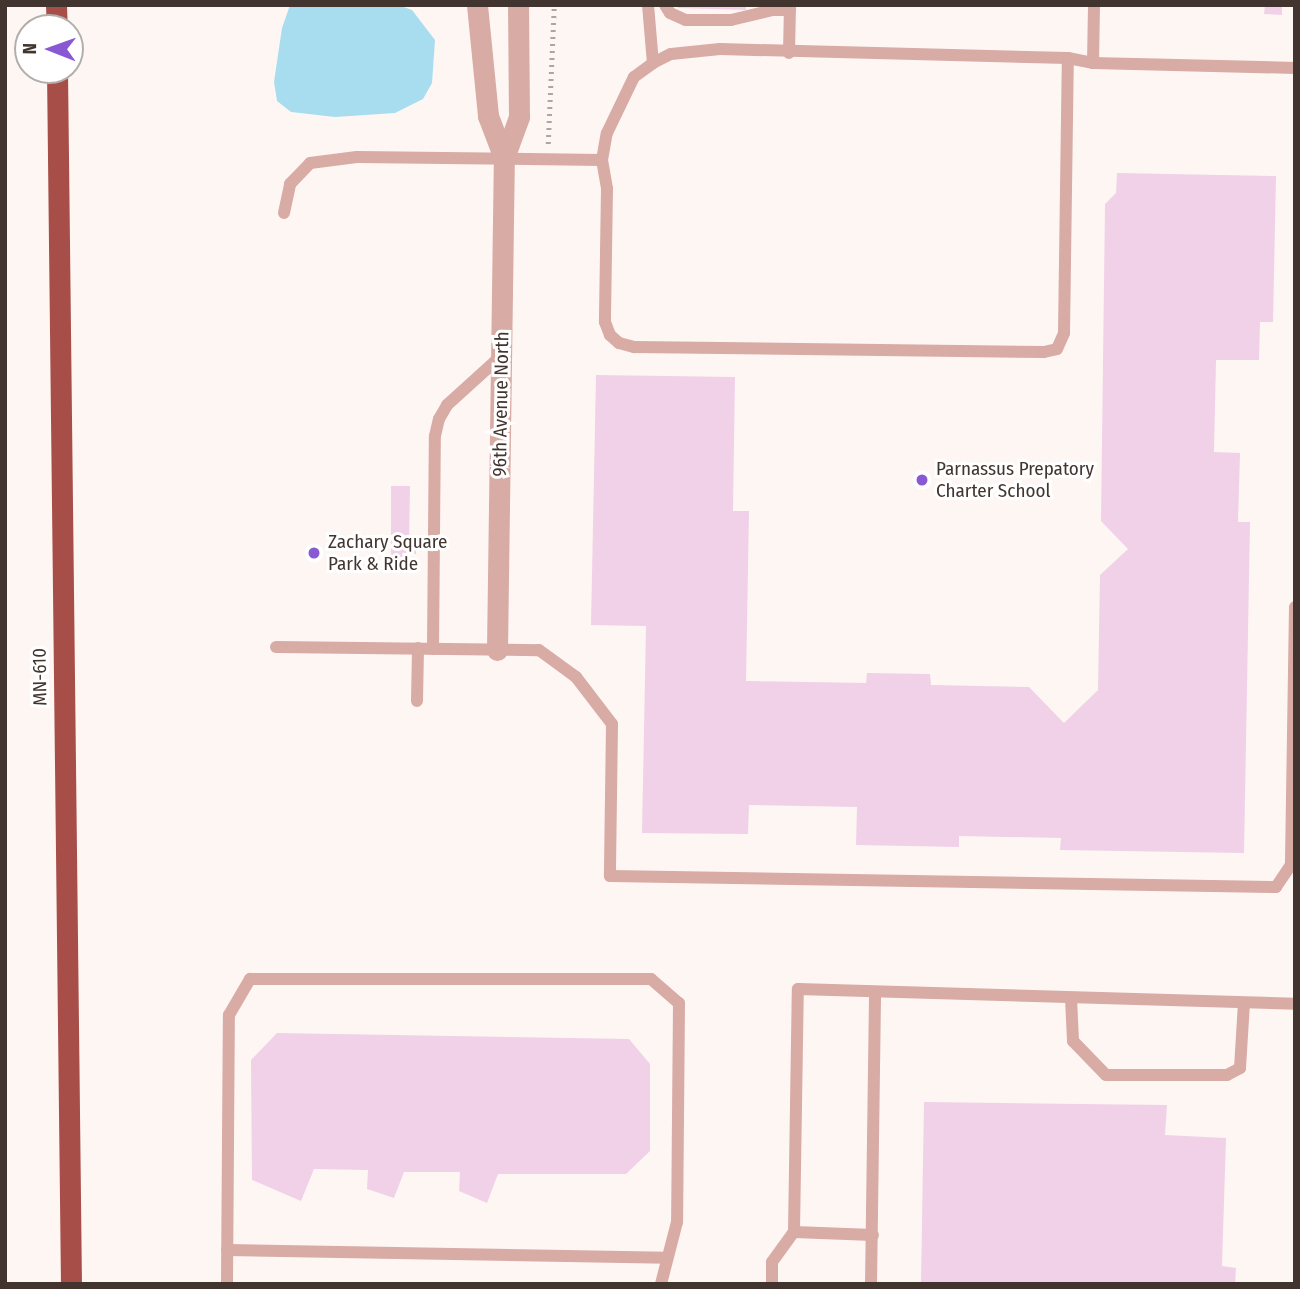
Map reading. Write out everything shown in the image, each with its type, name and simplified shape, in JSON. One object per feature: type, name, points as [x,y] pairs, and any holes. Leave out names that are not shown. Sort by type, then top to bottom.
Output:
[{"type":"highway","name":"MN-610","points":[[57,84],[71,1284]]},
{"type":"street","name":"96th Avenue North","points":[[477,5],[488,116],[504,158]]},
{"type":"street","name":"96th Avenue North","points":[[497,650],[504,158],[519,117],[518,5]]},
{"type":"lane","points":[[648,5],[653,63]]},
{"type":"lane","points":[[665,5],[670,13],[686,20],[731,20],[790,8],[789,53]]},
{"type":"lane","points":[[1093,63],[1094,5]]},
{"type":"lane","points":[[1068,58],[1064,333],[1057,349],[1044,352],[634,346],[619,343],[610,335],[605,322],[607,189],[602,160],[607,133],[634,77],[671,54],[720,49],[789,53],[1068,58],[1093,63],[1295,68]]},
{"type":"lane","points":[[284,213],[290,184],[310,163],[357,157],[602,160]]},
{"type":"lane","points":[[433,649],[435,436],[439,419],[447,405],[501,356]]},
{"type":"lane","points":[[276,647],[539,650],[576,677],[611,724],[610,876],[1276,887],[1293,866],[1295,607]]},
{"type":"lane","points":[[417,701],[418,649]]},
{"type":"lane","points":[[227,1284],[229,1015],[250,979],[651,979],[679,1003],[677,1222],[666,1258],[662,1284]]},
{"type":"lane","points":[[772,1284],[772,1262],[794,1231],[798,989],[1295,1004]]},
{"type":"lane","points":[[871,1284],[875,992]]},
{"type":"lane","points":[[1071,998],[1073,1041],[1106,1075],[1227,1075],[1233,1072],[1240,1068],[1244,1003]]},
{"type":"lane","points":[[794,1231],[873,1235]]},
{"type":"lane","points":[[227,1250],[666,1258]]},
{"type":"path","points":[[548,159],[554,5]]},
{"type":"water","points":[[290,5],[398,5],[412,10],[435,40],[432,83],[423,99],[395,113],[335,117],[291,112],[277,101],[274,82],[282,28]]},
{"type":"building","points":[[678,5],[746,5],[746,10],[678,8]]},
{"type":"building","points":[[1265,5],[1282,5],[1282,15],[1264,14]]},
{"type":"building","name":"Parnassus Prepatory Charter School","points":[[1117,173],[1276,176],[1273,322],[1260,322],[1259,360],[1216,360],[1214,452],[1240,453],[1238,522],[1250,522],[1244,853],[1060,850],[1061,838],[959,836],[959,847],[856,845],[857,807],[749,805],[748,834],[642,833],[646,626],[591,625],[596,375],[735,377],[733,511],[749,511],[746,681],[866,683],[867,673],[930,674],[931,685],[1029,687],[1064,723],[1098,690],[1100,575],[1128,549],[1101,521],[1105,204],[1116,193]]},
{"type":"building","points":[[391,486],[410,486],[409,545],[416,545],[416,554],[409,554],[409,557],[391,557]]},
{"type":"building","points":[[277,1033],[629,1039],[650,1064],[650,1151],[626,1174],[498,1174],[487,1203],[459,1191],[460,1172],[404,1172],[394,1198],[367,1189],[368,1170],[314,1169],[301,1201],[252,1180],[251,1060]]},
{"type":"building","points":[[924,1102],[1167,1105],[1165,1135],[1226,1138],[1222,1266],[1236,1268],[1235,1284],[921,1284]]},
{"type":"place","name":"Parnassus Prepatory Charter School","points":[[922,480]]},
{"type":"place","name":"Zachary Square Park & Ride","points":[[314,553]]}]
